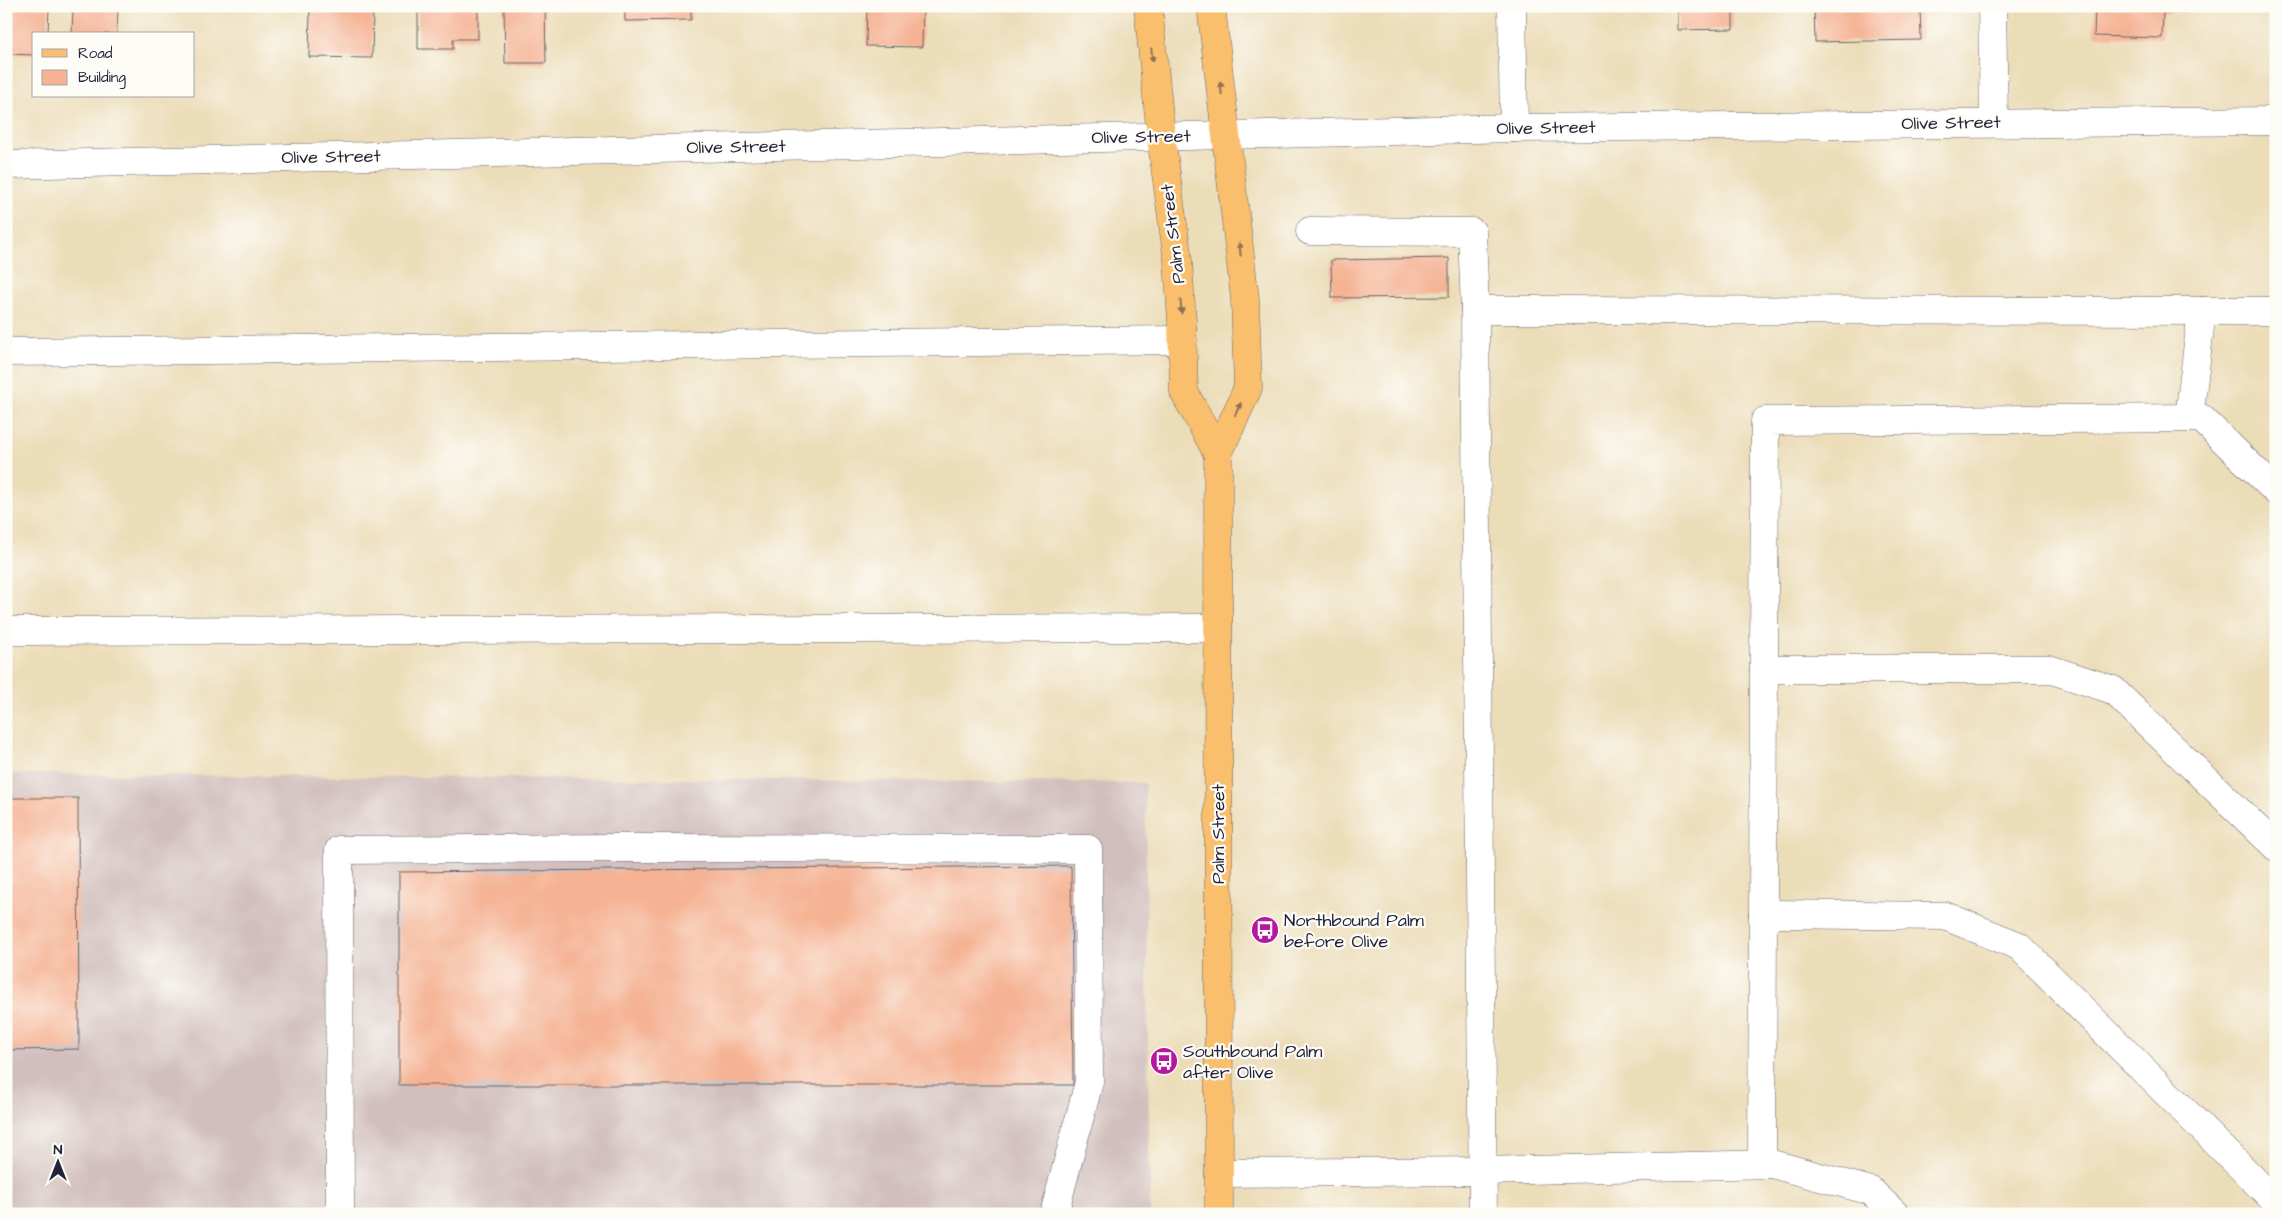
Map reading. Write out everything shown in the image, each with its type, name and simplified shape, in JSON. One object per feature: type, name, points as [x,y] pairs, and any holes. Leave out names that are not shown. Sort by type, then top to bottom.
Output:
[{"type":"main road","name":"Palm Street","points":[[1148,6],[1161,137],[1178,261],[1184,392],[1218,454]]},
{"type":"main road","name":"Palm Street","points":[[1211,6],[1245,300],[1248,388],[1218,454],[1219,1214]]},
{"type":"street","points":[[1512,6],[1514,128]]},
{"type":"street","points":[[1992,6],[1994,122]]},
{"type":"street","name":"Olive Street","points":[[6,165],[1514,128],[1994,122],[2276,121]]},
{"type":"street","points":[[1310,232],[1472,232],[1475,310],[1483,1214]]},
{"type":"street","points":[[1475,310],[2276,311]]},
{"type":"street","points":[[2189,418],[2202,311]]},
{"type":"street","points":[[6,352],[1183,340]]},
{"type":"street","points":[[1762,1164],[1765,421],[2201,418],[2276,491]]},
{"type":"street","points":[[6,631],[1218,628]]},
{"type":"street","points":[[1764,669],[2049,669],[2113,690],[2276,847]]},
{"type":"street","points":[[340,1214],[339,850],[1088,848],[1090,1082],[1054,1214]]},
{"type":"street","points":[[1763,914],[1945,916],[2019,946],[2276,1202]]},
{"type":"street","points":[[1219,1173],[1483,1171],[1772,1164],[1871,1191],[1895,1214]]},
{"type":"shaded area","points":[[6,774],[1145,783],[1150,1214],[6,1214]]},
{"type":"building","points":[[6,6],[49,6],[48,32],[32,32],[32,55],[6,54]]},
{"type":"building","points":[[310,6],[373,6],[372,58],[309,57]]},
{"type":"building","points":[[418,6],[478,6],[478,39],[453,39],[453,49],[418,49]]},
{"type":"building","points":[[504,6],[545,6],[546,63],[505,63]]},
{"type":"building","points":[[625,6],[691,6],[691,20],[625,21]]},
{"type":"building","points":[[867,6],[923,6],[922,47],[866,46]]},
{"type":"building","points":[[1678,6],[1733,6],[1733,29],[1678,30]]},
{"type":"building","points":[[1814,6],[1920,6],[1921,40],[1815,42]]},
{"type":"building","points":[[2095,6],[2186,6],[2186,12],[2163,12],[2162,38],[2094,36]]},
{"type":"building","points":[[73,7],[118,8],[117,32],[72,32]]},
{"type":"building","points":[[1449,258],[1449,297],[1332,298],[1331,260]]},
{"type":"building","points":[[6,798],[78,798],[79,1049],[6,1050]]},
{"type":"building","points":[[1071,866],[1073,1085],[399,1085],[399,872]]},
{"type":"place","name":"Northbound Palm before Olive","points":[[1265,930]]},
{"type":"place","name":"Southbound Palm after Olive","points":[[1164,1061]]}]
